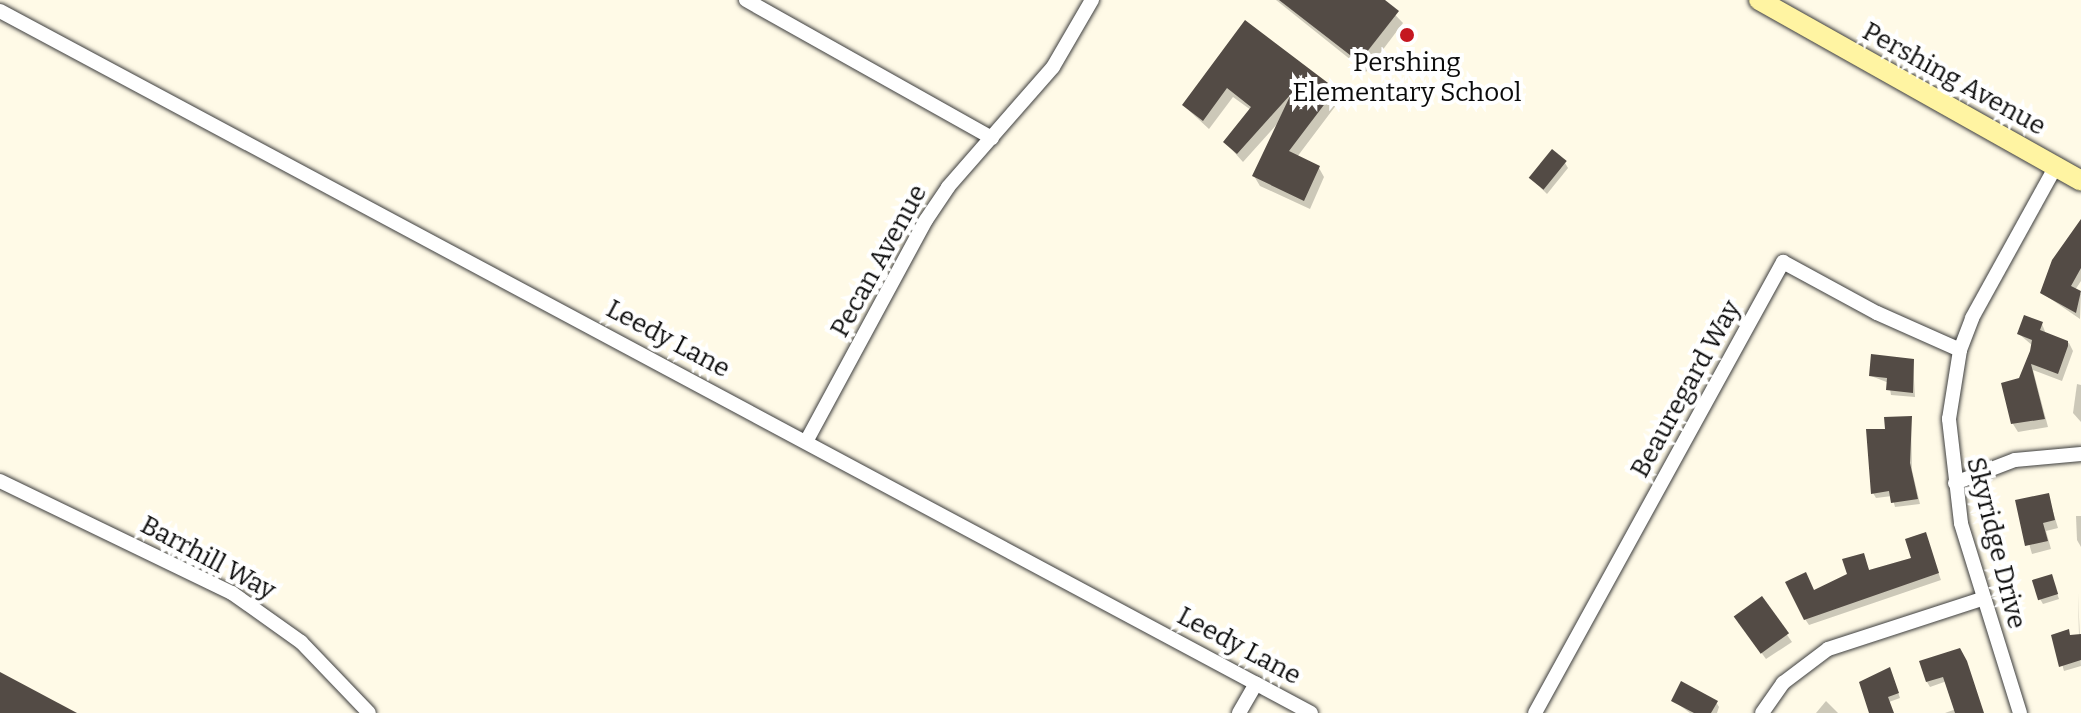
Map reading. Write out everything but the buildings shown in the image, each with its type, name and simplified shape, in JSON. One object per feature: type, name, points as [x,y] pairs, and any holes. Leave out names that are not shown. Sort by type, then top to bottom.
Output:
[{"type":"street","points":[[746,0],[992,138]]},
{"type":"street","name":"Pecan Avenue","points":[[807,440],[926,220],[1053,67],[1092,0]]},
{"type":"street","name":"Pershing Avenue","points":[[1759,0],[2081,181]]},
{"type":"street","name":"Leedy Lane","points":[[0,11],[807,440],[1311,713]]},
{"type":"street","name":"Skyridge Drive","points":[[2020,713],[1982,599],[1955,483],[1949,419],[1960,350],[1986,290],[2056,166]]},
{"type":"street","name":"Beauregard Way","points":[[1535,713],[1783,262],[1877,313],[1960,350]]},
{"type":"street","points":[[1955,483],[2015,460],[2081,454]]},
{"type":"street","name":"Barrhill Way","points":[[0,481],[242,599],[301,642],[369,713]]},
{"type":"street","points":[[1762,713],[1783,683],[1828,649],[1982,599]]},
{"type":"street","points":[[1239,713],[1256,683]]},
{"type":"place","name":"Pershing Elementary School","points":[[1407,35]]}]
